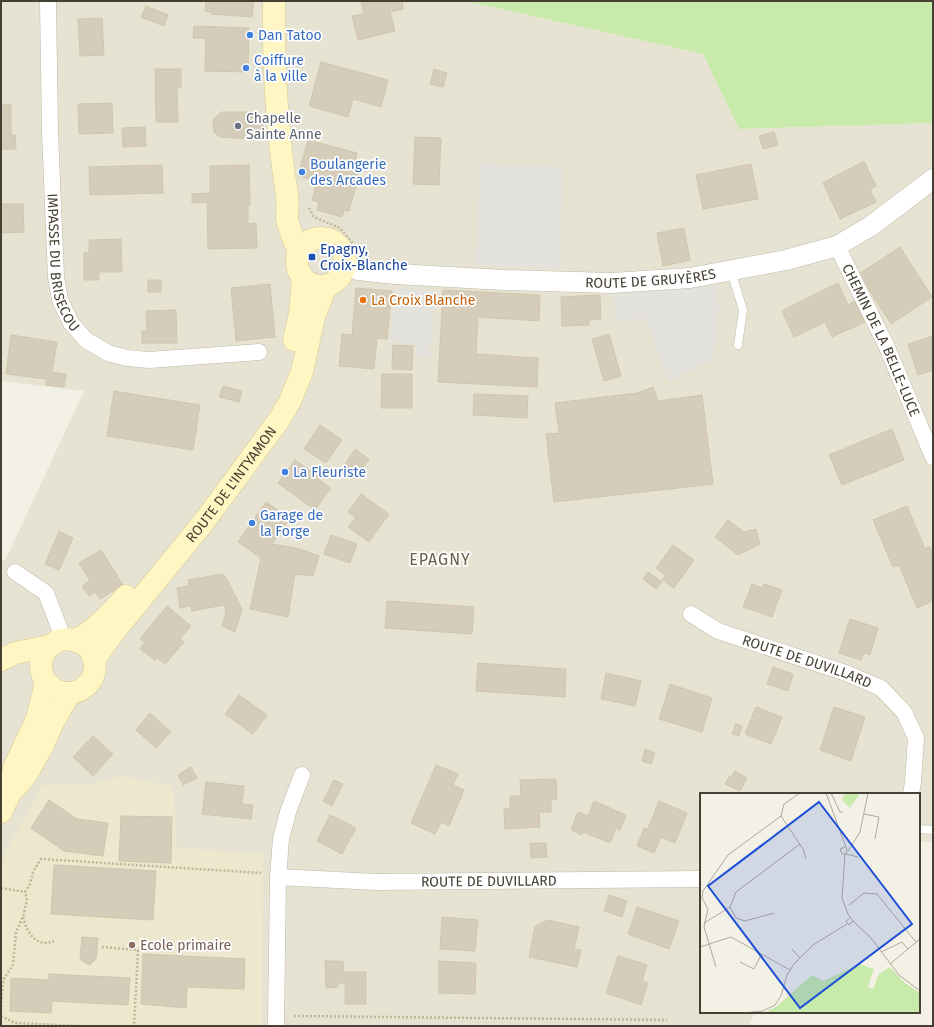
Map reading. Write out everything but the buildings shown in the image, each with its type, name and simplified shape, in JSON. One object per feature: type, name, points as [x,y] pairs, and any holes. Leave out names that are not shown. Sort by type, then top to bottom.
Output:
[{"type":"main road","points":[[274,1],[275,88],[280,143],[288,218],[292,235],[299,251]]},
{"type":"main road","points":[[287,198],[301,220],[317,238]]},
{"type":"main road","points":[[317,238],[327,238],[339,246],[352,267],[332,284],[326,286],[314,286],[303,280],[296,266],[299,251],[304,244],[317,238]]},
{"type":"main road","name":"ROUTE DE L'INTYAMON","points":[[63,642],[82,637],[101,623],[125,597],[266,419],[278,397],[289,365],[300,314],[303,280]]},
{"type":"main road","name":"ROUTE DE L'INTYAMON","points":[[94,660],[113,633],[203,522],[279,420],[290,401],[302,372],[314,317],[326,286]]},
{"type":"main road","points":[[5,803],[14,768],[37,719],[44,679],[41,669],[44,653],[63,642]]},
{"type":"main road","points":[[63,642],[86,646],[91,652],[94,660],[94,673],[90,682],[83,689],[70,693],[57,691],[44,679],[18,663],[1,661],[15,653],[63,642]]},
{"type":"main road","points":[[5,803],[26,775],[42,747],[53,722],[70,693]]},
{"type":"street","name":"IMPASSE DU BRISECOU","points":[[48,1],[50,132],[56,277],[60,300],[71,323],[86,340],[108,353],[127,358],[148,360],[259,352]]},
{"type":"street","name":"ROUTE DE GRUYÈRES","points":[[352,267],[395,274],[504,280],[611,283],[690,278],[786,260],[837,246],[871,226],[933,179]]},
{"type":"street","name":"CHEMIN DE LA BELLE-LUCE","points":[[837,246],[886,345],[929,439],[933,457]]},
{"type":"street","points":[[15,572],[46,593],[63,642]]},
{"type":"street","name":"ROUTE DE DUVILLARD","points":[[692,614],[718,631],[846,673],[881,688],[904,712],[916,738],[913,782],[910,793]]},
{"type":"street","points":[[276,1026],[272,876],[288,812],[302,775]]},
{"type":"street","name":"ROUTE DE DUVILLARD","points":[[272,876],[376,882],[700,879]]},
{"type":"lane","points":[[730,270],[743,310],[738,345]]},
{"type":"lane","points":[[920,829],[933,830]]},
{"type":"path","points":[[307,206],[314,217],[340,228],[353,245],[362,253],[352,267]]},
{"type":"path","points":[[24,892],[30,884],[33,872],[41,859],[272,876]]},
{"type":"path","points":[[1,888],[24,892]]},
{"type":"path","points":[[1,1007],[3,980],[13,965],[16,932],[23,917],[27,900],[24,892]]},
{"type":"path","points":[[23,917],[25,926],[31,937],[39,942],[48,943],[54,941]]},
{"type":"path","points":[[102,947],[138,950],[134,1026]]},
{"type":"path","points":[[1,1016],[15,1023],[78,1026]]},
{"type":"path","points":[[289,1016],[667,1020]]},
{"type":"shaded area","points":[[1,1],[465,1],[703,54],[740,129],[933,123],[933,842],[920,841],[920,793],[700,793],[700,1013],[755,1013],[749,1026],[1,1026],[1,560],[5,561],[84,391],[1,381]]},
{"type":"shaded area","points":[[480,164],[563,167],[559,269],[476,265]]},
{"type":"shaded area","points":[[718,285],[719,312],[713,359],[669,382],[645,318],[618,321],[612,293]]},
{"type":"shaded area","points":[[394,288],[434,290],[430,358],[415,357],[416,344],[390,342]]},
{"type":"shaded area","name":"Ecole primaire","points":[[122,776],[173,786],[177,848],[263,854],[262,1026],[1,1026],[1,865],[4,855],[43,785],[90,785]]},
{"type":"green space","points":[[465,1],[933,1],[933,123],[739,129],[703,54]]},
{"type":"place","name":"Dan Tatoo","points":[[250,35]]},
{"type":"place","name":"Coiffure à la ville","points":[[246,68]]},
{"type":"place","name":"Chapelle Sainte Anne","points":[[238,126]]},
{"type":"place","name":"Boulangerie des Arcades","points":[[302,172]]},
{"type":"place","name":"Epagny, Croix-Blanche","points":[[312,257]]},
{"type":"place","name":"La Croix Blanche","points":[[363,300]]},
{"type":"place","name":"La Fleuriste","points":[[285,472]]},
{"type":"place","name":"Garage de la Forge","points":[[252,523]]},
{"type":"place","name":"Ecole primaire","points":[[132,945]]},
{"type":"district","name":"EPAGNY","points":[[440,559]]}]
